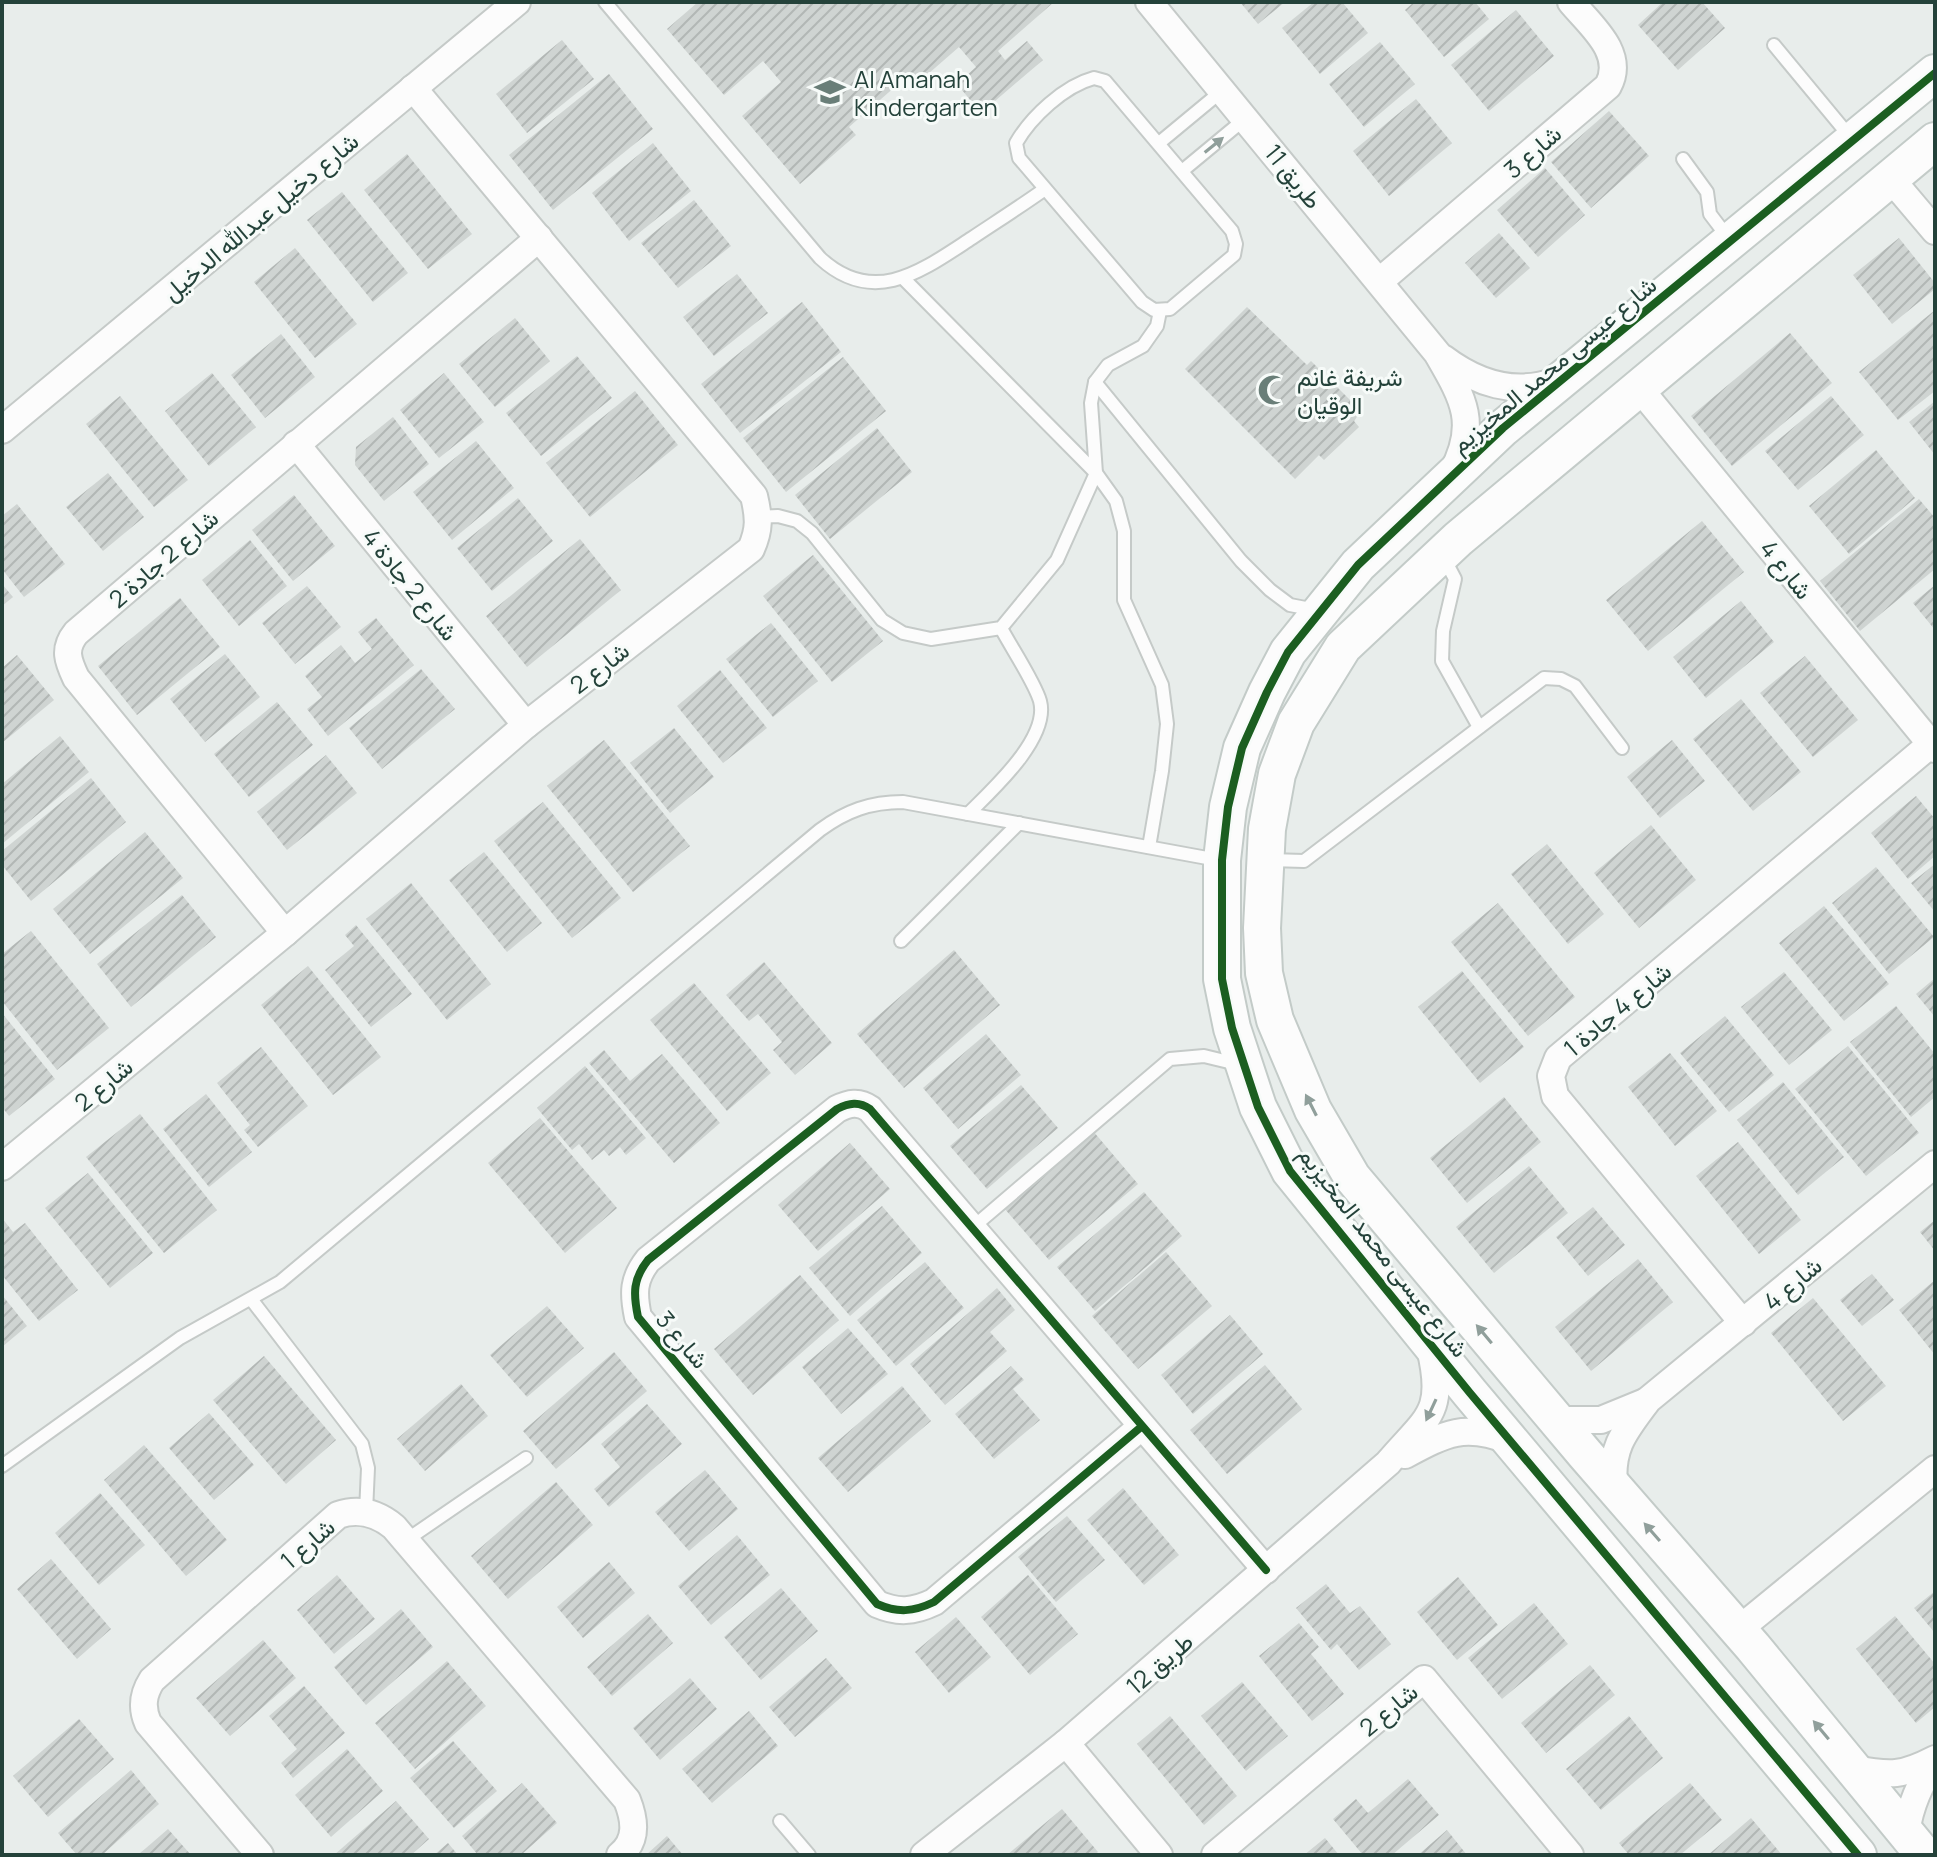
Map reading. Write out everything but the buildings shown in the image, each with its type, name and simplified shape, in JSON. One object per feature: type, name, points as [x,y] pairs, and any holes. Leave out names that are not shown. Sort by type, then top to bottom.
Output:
[{"type":"street","name":"شارع دخيل عبدالله الدخيل","points":[[2,430],[517,2]]},
{"type":"street","name":"طريق 11","points":[[1149,2],[1437,353],[1463,398],[1466,412],[1462,447],[1450,477]]},
{"type":"street","name":"شارع 3","points":[[1380,281],[1608,86],[1614,71],[1611,54],[1571,2]]},
{"type":"street","name":"شارع عيسى محمد المخيزيم","points":[[1858,1855],[1428,1343],[1290,1171],[1258,1107],[1232,1028],[1222,979],[1222,860],[1228,807],[1242,748],[1288,652],[1358,565],[1503,428],[1935,73]]},
{"type":"street","points":[[413,88],[754,496],[759,517]]},
{"type":"street","name":"شارع عيسى محمد المخيزيم","points":[[1915,1844],[1738,1630],[1352,1177],[1308,1099],[1275,1020],[1264,973],[1262,928],[1267,829],[1277,774],[1303,710],[1343,647],[1442,554],[1935,141]]},
{"type":"street","points":[[1891,179],[1935,231]]},
{"type":"street","points":[[1743,231],[1753,237],[1759,251],[1773,261],[1788,263]]},
{"type":"street","name":"شارع 2 جادة 2","points":[[285,933],[76,678],[67,652],[76,633],[539,238]]},
{"type":"street","points":[[1694,271],[1711,272],[1725,282],[1731,298],[1727,315]]},
{"type":"street","name":"طريق 11","points":[[1437,353],[1464,372],[1496,386],[1530,387],[1564,378]]},
{"type":"street","name":"شارع 4","points":[[1639,388],[1933,747]]},
{"type":"street","name":"شارع 2 جادة 4","points":[[296,444],[526,725]]},
{"type":"street","name":"شارع 2","points":[[2,1167],[285,933],[526,725],[751,549],[758,533],[759,517]]},
{"type":"street","name":"شارع 4 جادة 1","points":[[1743,1323],[1555,1096],[1551,1076],[1558,1058],[1933,747]]},
{"type":"street","name":"شارع 3","points":[[1141,1427],[934,1602],[913,1611],[891,1610],[877,1604],[638,1317],[633,1295],[637,1274],[648,1260],[837,1109],[847,1104],[862,1103],[1266,1570]]},
{"type":"street","points":[[1290,1171],[1299,1175],[1318,1173],[1327,1168],[1336,1150]]},
{"type":"street","name":"شارع 4","points":[[1614,1487],[1612,1468],[1615,1452],[1624,1433],[1648,1400],[1935,1164]]},
{"type":"street","points":[[1341,1236],[1338,1226],[1344,1207],[1362,1199],[1372,1201]]},
{"type":"street","name":"طريق 12","points":[[924,1855],[1066,1743],[1388,1463],[1418,1432],[1437,1396],[1436,1374],[1428,1343]]},
{"type":"street","name":"شارع 4","points":[[1557,1420],[1601,1420],[1648,1400]]},
{"type":"street","name":"طريق 12","points":[[1388,1463],[1450,1432],[1471,1430],[1510,1441]]},
{"type":"street","points":[[1738,1630],[1935,1469]]},
{"type":"street","name":"شارع 1","points":[[260,1855],[148,1723],[143,1698],[152,1680],[338,1515],[347,1512],[366,1512],[386,1520],[627,1800],[632,1812],[633,1836],[630,1847],[620,1855]]},
{"type":"street","points":[[1666,1627],[1687,1627],[1696,1621],[1702,1612],[1703,1591]]},
{"type":"street","name":"شارع 2","points":[[1215,1855],[1424,1679],[1570,1855]]},
{"type":"street","points":[[1066,1743],[1159,1855]]},
{"type":"street","points":[[1854,1769],[1887,1775],[1912,1771],[1935,1759]]},
{"type":"street","points":[[1915,1844],[1910,1807],[1935,1759]]},
{"type":"lane","points":[[605,2],[820,258],[843,276],[860,281],[903,278],[932,265],[1045,189]]},
{"type":"lane","points":[[1774,45],[1853,140]]},
{"type":"lane","points":[[1094,78],[1105,81],[1182,171],[1232,231],[1236,244],[1234,255],[1170,309],[1154,310],[1142,302],[1019,158],[1016,143],[1022,132],[1054,101],[1083,81],[1094,78]]},
{"type":"lane","points":[[1159,143],[1223,90]]},
{"type":"lane","points":[[1182,171],[1246,118]]},
{"type":"lane","points":[[1683,159],[1709,196],[1710,214],[1743,231]]},
{"type":"lane","points":[[903,278],[1096,473],[1116,501],[1124,531],[1124,600],[1162,685],[1167,724],[1149,847]]},
{"type":"lane","points":[[759,517],[778,516],[797,521],[812,533],[882,620],[903,633],[931,639],[1001,628],[1057,560],[1096,473],[1091,403],[1095,382],[1108,365],[1143,346],[1157,326],[1160,311]]},
{"type":"lane","points":[[1095,382],[1241,561],[1290,605],[1319,611]]},
{"type":"lane","points":[[1442,554],[1455,579],[1443,631],[1442,661],[1479,727]]},
{"type":"lane","points":[[968,814],[1008,774],[1040,726],[1040,702],[1001,628]]},
{"type":"lane","points":[[1265,860],[1304,861],[1544,678],[1561,679],[1575,686],[1622,748]]},
{"type":"lane","points":[[2,1466],[180,1338],[280,1282],[834,819],[850,811],[884,802],[903,802],[1222,860]]},
{"type":"lane","points":[[901,941],[1019,823]]},
{"type":"lane","points":[[972,1228],[1170,1059],[1204,1056],[1242,1065]]},
{"type":"lane","points":[[251,1299],[362,1444],[368,1468],[366,1512]]},
{"type":"lane","points":[[405,1541],[526,1458]]},
{"type":"lane","points":[[780,1821],[809,1855]]},
{"type":"cycle path","points":[[1858,1855],[1470,1393],[1290,1171],[1258,1107],[1232,1028],[1222,979],[1222,860],[1228,807],[1242,748],[1267,692],[1288,652],[1358,565],[1503,428],[1935,73]]},
{"type":"cycle path","points":[[1141,1427],[934,1602],[906,1610],[885,1607],[877,1604],[638,1317],[637,1280],[648,1260],[837,1109],[854,1104],[866,1106],[1266,1570]]},
{"type":"place","name":"Al Amanah Kindergarten","points":[[830,92]]},
{"type":"place","name":"شريفة غانم الوقيان","points":[[1273,390]]}]
